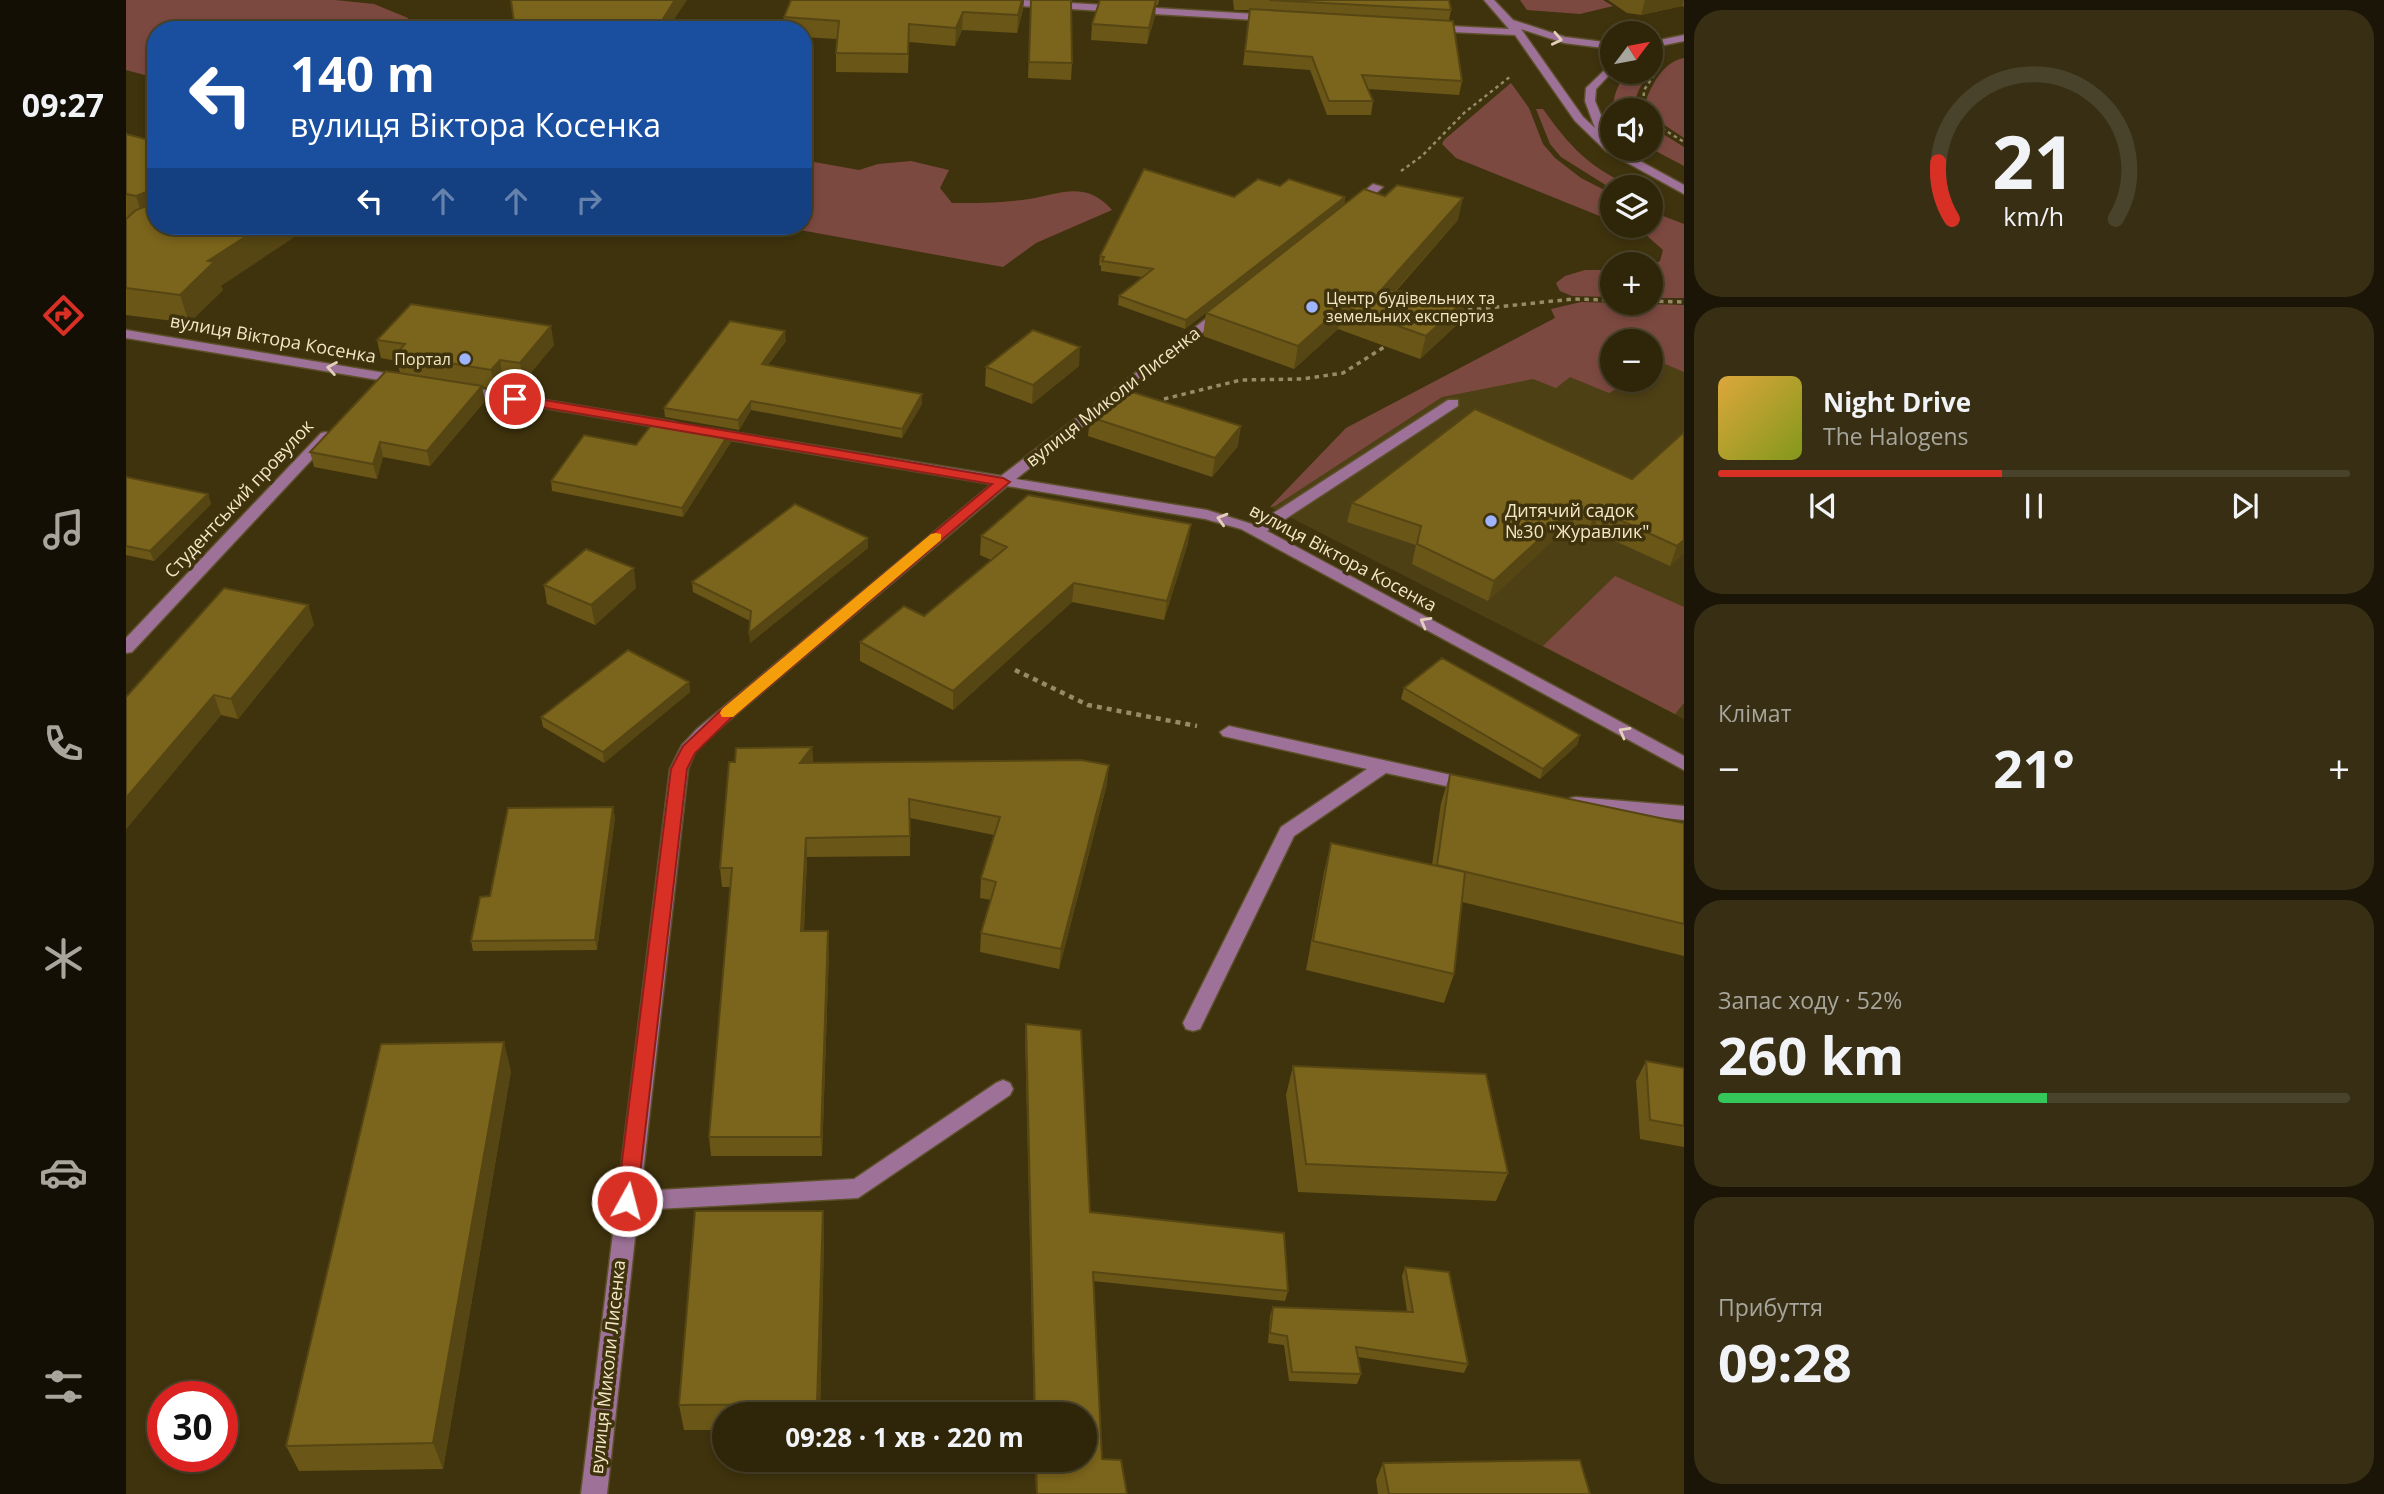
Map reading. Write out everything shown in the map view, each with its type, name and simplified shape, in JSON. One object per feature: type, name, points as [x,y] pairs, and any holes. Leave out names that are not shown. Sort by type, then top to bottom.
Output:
[{"type":"street","points":[[971,0],[1094,4],[1284,19]]},
{"type":"street","points":[[1217,0],[1217,15]]},
{"type":"street","points":[[1489,0],[1518,32],[1579,118],[1600,139]]},
{"type":"street","points":[[1506,20],[1541,35],[1600,44]]},
{"type":"street","points":[[1419,27],[1518,32]]},
{"type":"street","points":[[1663,42],[1683,38]]},
{"type":"street","points":[[1600,79],[1591,88],[1590,101],[1600,125]]},
{"type":"street","points":[[1632,161],[1684,190]]},
{"type":"street","points":[[1340,218],[1377,187]]},
{"type":"street","name":"вулиця Миколи Лисенка","points":[[594,1494],[679,769],[688,750],[714,724],[1003,482],[1237,299]]},
{"type":"street","name":"вулиця Віктора Косенка","points":[[126,334],[375,381],[420,383]]},
{"type":"street","name":"вулиця Віктора Косенка","points":[[447,388],[1207,515],[1256,531],[1684,764]]},
{"type":"street","points":[[1256,531],[1453,403]]},
{"type":"street","name":"Студентський провулок","points":[[126,648],[334,427]]},
{"type":"street","points":[[1229,732],[1490,790]]},
{"type":"street","points":[[1194,1023],[1287,832],[1383,766]]},
{"type":"street","points":[[1556,801],[1684,813]]},
{"type":"street","points":[[627,1201],[858,1188],[1003,1089]]},
{"type":"path","points":[[1377,187],[1422,156],[1464,113],[1511,76]]},
{"type":"path","points":[[1663,129],[1684,142]]},
{"type":"path","points":[[1456,312],[1573,299],[1600,300]]},
{"type":"path","points":[[1663,301],[1684,302]]},
{"type":"path","points":[[1164,399],[1241,380],[1302,379],[1343,373],[1399,338]]},
{"type":"path","points":[[1015,670],[1088,705],[1229,732]]},
{"type":"shaded area","points":[[126,0],[335,0],[374,4],[408,18],[409,21],[147,21],[147,76],[126,70]]},
{"type":"shaded area","points":[[1520,0],[1603,0],[1613,6],[1580,14],[1527,10]]},
{"type":"shaded area","points":[[1684,58],[1684,138],[1663,124],[1663,98],[1647,98],[1653,84],[1663,84],[1664,69]]},
{"type":"shaded area","points":[[1511,83],[1529,108],[1543,144],[1555,158],[1581,178],[1600,188],[1600,216],[1456,158],[1442,144]]},
{"type":"shaded area","points":[[1620,84],[1643,84],[1636,98],[1614,98]]},
{"type":"shaded area","points":[[1536,109],[1543,109],[1582,155],[1610,175],[1600,175],[1600,181],[1561,157],[1550,144]]},
{"type":"shaded area","points":[[1663,134],[1684,147],[1684,166],[1663,155]]},
{"type":"shaded area","points":[[911,161],[949,170],[940,188],[952,203],[1013,201],[1070,191],[1091,194],[1112,210],[1036,243],[1003,267],[812,232],[812,162],[859,170],[878,164]]},
{"type":"shaded area","points":[[1663,216],[1684,224],[1684,298],[1663,298],[1663,250],[1649,238],[1663,238]]},
{"type":"shaded area","points":[[1585,270],[1600,270],[1600,297],[1572,296],[1560,291],[1556,283],[1565,276]]},
{"type":"shaded area","points":[[1581,302],[1600,303],[1600,315],[1663,315],[1663,304],[1684,305],[1684,372],[1663,363],[1663,329],[1600,329],[1600,389],[1570,377],[1556,388],[1533,379],[1442,397],[1270,507],[1346,428],[1555,318],[1551,309]]},
{"type":"shaded area","name":"Дитячий садок №30 \"Журавлик\"","points":[[1556,318],[1684,325],[1684,719],[1270,507],[1346,428]]},
{"type":"shaded area","points":[[1615,576],[1684,607],[1684,703],[1675,714],[1543,646]]},
{"type":"building","points":[[511,0],[675,0],[662,21],[514,21]]},
{"type":"building","points":[[791,0],[1022,0],[1018,15],[963,12],[956,28],[909,24],[908,54],[836,53],[839,21],[784,17]]},
{"type":"building","points":[[1031,0],[1071,0],[1072,63],[1029,62]]},
{"type":"building","points":[[1100,0],[1156,0],[1149,28],[1092,24]]},
{"type":"building","points":[[1269,0],[1449,0],[1451,10]]},
{"type":"building","points":[[1250,9],[1453,21],[1462,81],[1362,75],[1373,101],[1329,101],[1312,57],[1245,51]]},
{"type":"building","points":[[126,134],[147,139],[147,193],[136,196],[126,194]]},
{"type":"building","points":[[1144,169],[1234,197],[1258,179],[1280,186],[1289,179],[1345,197],[1186,320],[1119,296],[1153,269],[1102,261],[1104,257],[1100,256]]},
{"type":"building","points":[[1397,185],[1463,198],[1382,289],[1465,300],[1426,336],[1343,306],[1298,346],[1206,313],[1364,189],[1385,196]]},
{"type":"building","points":[[147,206],[147,235],[248,235],[208,261],[214,262],[180,295],[126,288],[126,219],[136,210]]},
{"type":"building","points":[[411,304],[551,326],[520,363],[500,360],[491,370],[396,354],[405,344],[377,340]]},
{"type":"building","points":[[730,321],[785,331],[762,364],[922,394],[902,429],[751,401],[738,420],[664,408]]},
{"type":"building","points":[[1033,330],[1080,347],[1033,385],[986,367]]},
{"type":"building","points":[[386,371],[482,386],[427,451],[380,442],[373,464],[310,452]]},
{"type":"building","points":[[1116,387],[1241,426],[1215,458],[1090,417],[1094,404]]},
{"type":"building","points":[[1475,409],[1632,479],[1684,432],[1684,540],[1677,546],[1600,511],[1593,517],[1573,508],[1494,581],[1417,544],[1421,526],[1352,503]]},
{"type":"building","points":[[655,420],[730,432],[682,508],[551,481],[584,435],[636,445]]},
{"type":"building","points":[[126,477],[208,494],[150,551],[126,546]]},
{"type":"building","points":[[1028,495],[1191,524],[1167,601],[1074,583],[953,691],[860,642],[904,606],[924,616],[1007,547],[981,536]]},
{"type":"building","points":[[795,504],[868,538],[749,633],[751,611],[692,582]]},
{"type":"building","points":[[586,549],[634,568],[591,605],[544,585]]},
{"type":"building","points":[[224,588],[308,605],[231,699],[214,695],[126,798],[126,697]]},
{"type":"building","points":[[628,650],[689,682],[603,752],[541,717]]},
{"type":"building","points":[[1442,658],[1580,735],[1543,769],[1404,688]]},
{"type":"building","points":[[812,747],[800,763],[1081,760],[1109,765],[1061,949],[981,933],[996,882],[981,878],[1000,817],[909,799],[910,836],[806,838],[801,931],[828,931],[821,1137],[709,1137],[732,868],[720,868],[729,762],[735,762],[736,748]]},
{"type":"building","points":[[1450,774],[1684,823],[1684,924],[1437,865]]},
{"type":"building","points":[[613,807],[595,940],[471,941],[480,897],[490,896],[508,808]]},
{"type":"building","points":[[1331,843],[1465,872],[1454,974],[1313,941]]},
{"type":"building","points":[[1026,1024],[1081,1030],[1090,1212],[1284,1233],[1288,1291],[1093,1272],[1102,1459],[1121,1460],[1127,1494],[1037,1494],[1036,1472],[1097,1472],[1097,1402],[1035,1402]]},
{"type":"building","points":[[504,1042],[433,1443],[286,1446],[381,1044]]},
{"type":"building","points":[[1646,1061],[1684,1068],[1684,1126],[1650,1120]]},
{"type":"building","points":[[1293,1066],[1486,1074],[1508,1173],[1306,1164]]},
{"type":"building","points":[[695,1211],[823,1211],[817,1402],[712,1402],[712,1405],[679,1405]]},
{"type":"building","points":[[1405,1267],[1449,1272],[1468,1364],[1356,1347],[1361,1374],[1292,1372],[1287,1336],[1270,1333],[1273,1307],[1413,1312]]},
{"type":"building","points":[[1580,1460],[1590,1494],[1389,1494],[1383,1463]]},
{"type":"slow traffic","points":[[728,713],[936,537]]},
{"type":"place","name":"Центр будівельних та земельних експертиз","points":[[1312,307]]},
{"type":"place","name":"Портал","points":[[465,359]]},
{"type":"place","name":"Дитячий садок №30 \"Журавлик\"","points":[[1491,521]]},
{"type":"route","points":[[515,399],[1003,482],[724,715],[688,750],[679,769],[627,1201]]}]
